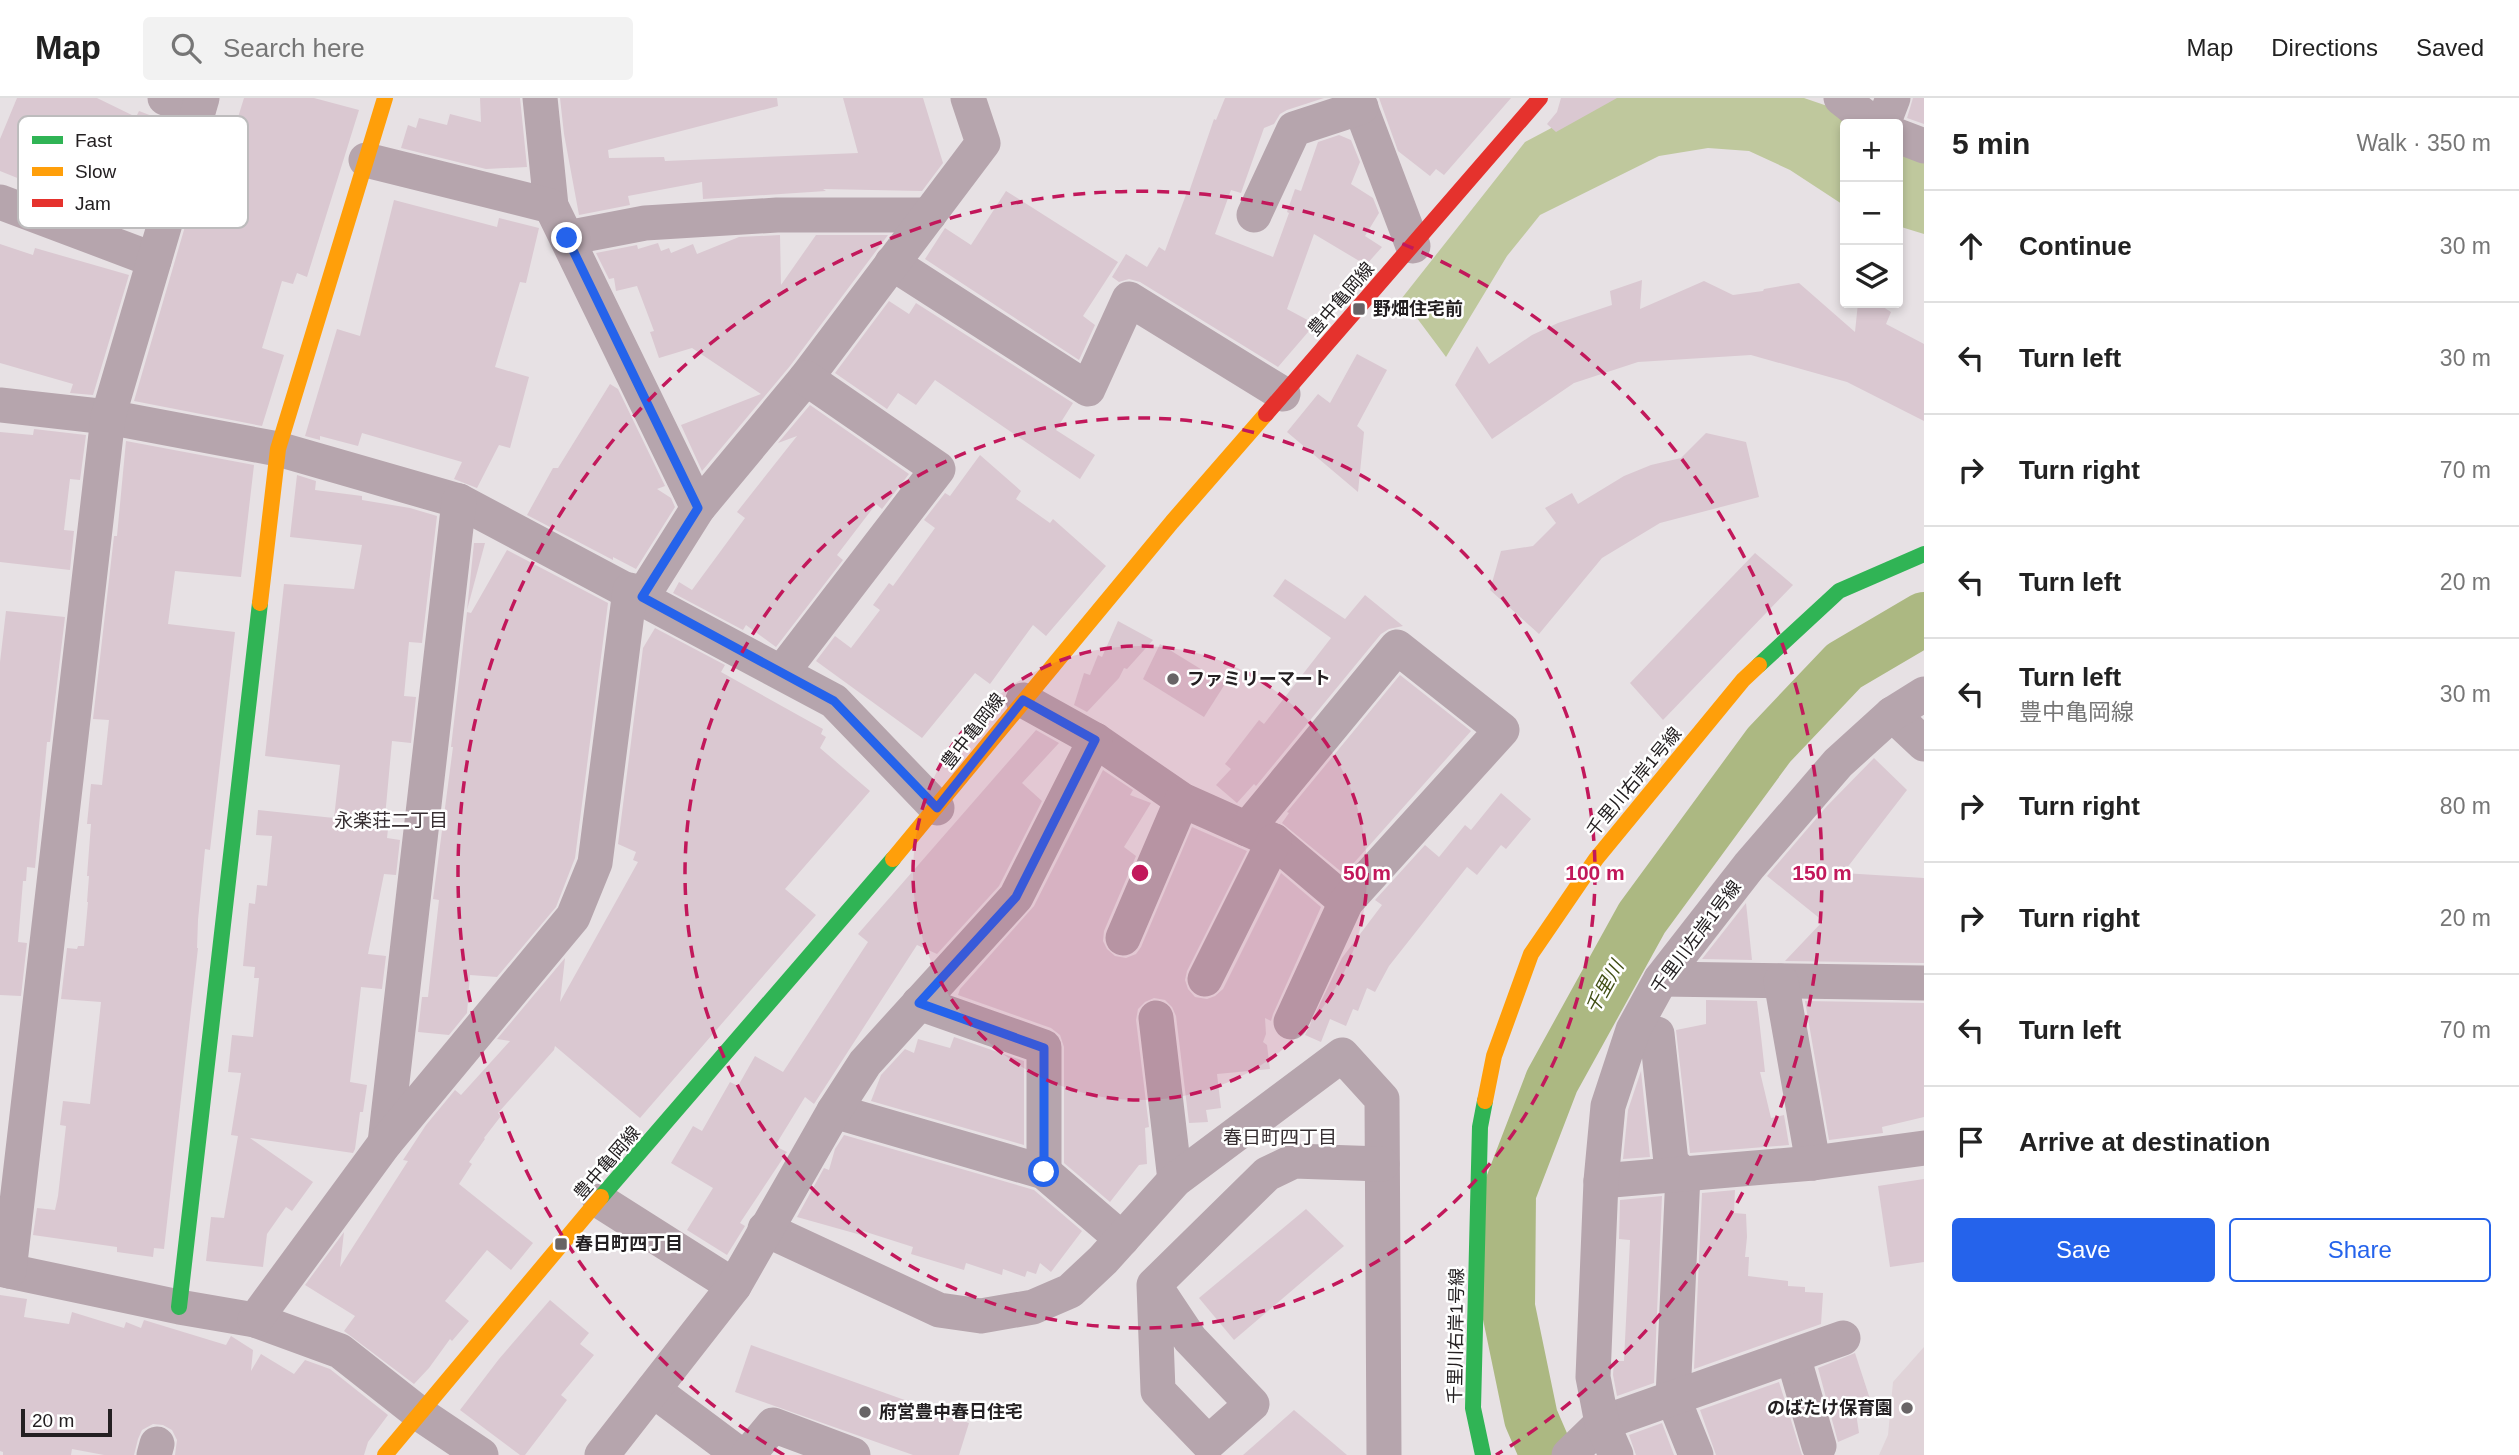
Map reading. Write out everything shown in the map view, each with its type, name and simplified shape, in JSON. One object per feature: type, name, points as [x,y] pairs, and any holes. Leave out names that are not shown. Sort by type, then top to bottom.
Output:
[{"type":"street","points":[[165,98],[200,104]]},
{"type":"street","points":[[179,1307],[278,450],[385,98]]},
{"type":"street","points":[[540,98],[551,206],[698,508]]},
{"type":"street","points":[[255,1320],[385,1143],[573,918],[595,863],[636,594],[698,508],[806,378],[983,143],[968,98]]},
{"type":"street","name":"豊中亀岡線","points":[[385,1455],[561,1244],[937,808],[1023,700],[1172,522],[1540,98]]},
{"type":"street","points":[[1841,98],[1868,119]]},
{"type":"street","points":[[1885,119],[1893,98]]},
{"type":"street","points":[[1255,216],[1294,129],[1359,103],[1413,246]]},
{"type":"street","points":[[1903,138],[1924,146]]},
{"type":"street","points":[[366,160],[551,206]]},
{"type":"street","points":[[0,202],[18,209]]},
{"type":"street","points":[[567,238],[658,222],[777,215],[929,215]]},
{"type":"street","points":[[69,228],[154,260]]},
{"type":"street","points":[[163,228],[108,417],[4,1270],[255,1320],[340,1351],[420,1414],[481,1455]]},
{"type":"street","points":[[892,264],[1088,389],[1129,299],[1283,394]]},
{"type":"street","points":[[782,672],[938,469],[806,378]]},
{"type":"street","points":[[0,405],[108,417],[278,450],[459,501],[834,701],[937,808]]},
{"type":"street","points":[[385,1143],[459,501]]},
{"type":"street","name":"千里川右岸1号線","points":[[1483,1455],[1473,1408],[1480,1128],[1494,1056],[1531,954],[1596,859],[1743,680],[1839,591],[1924,554]]},
{"type":"street","points":[[1205,979],[1261,835],[1397,647],[1502,730],[1346,902],[1291,1022]]},
{"type":"street","name":"千里川左岸1号線","points":[[1594,1442],[1593,1377],[1601,1181],[1608,1106],[1633,1030],[1661,979],[1749,866],[1838,763],[1892,714],[1924,694]]},
{"type":"street","points":[[1023,700],[1095,740],[1182,800],[1261,835],[1346,902]]},
{"type":"street","points":[[1892,714],[1924,744]]},
{"type":"street","points":[[602,1455],[734,1286],[834,1111],[865,1063],[1016,897],[1095,740]]},
{"type":"street","points":[[1123,938],[1182,800]]},
{"type":"street","points":[[1661,979],[1924,983]]},
{"type":"street","points":[[1781,981],[1813,1163]]},
{"type":"street","points":[[919,1003],[1044,1048],[1044,1172]]},
{"type":"street","points":[[1156,1018],[1175,1180]]},
{"type":"street","points":[[1657,1034],[1671,1162],[1683,1174],[1674,1398],[1696,1455]]},
{"type":"street","points":[[765,1229],[939,1310],[981,1315],[1033,1307],[1070,1292],[1175,1180],[1342,1055],[1382,1099],[1384,1455]]},
{"type":"street","points":[[834,1111],[1044,1172],[1122,1239]]},
{"type":"street","points":[[1601,1181],[1813,1163],[1924,1148]]},
{"type":"street","points":[[1154,1285],[1267,1174],[1294,1161],[1382,1164]]},
{"type":"street","points":[[600,1201],[734,1286]]},
{"type":"street","points":[[1594,1442],[1674,1398],[1843,1338]]},
{"type":"street","points":[[1793,1356],[1819,1446]]},
{"type":"street","points":[[653,1390],[740,1455]]},
{"type":"street","points":[[748,1455],[773,1425],[853,1455]]},
{"type":"shaded area","name":"のばたけ保育園","points":[[1924,1347],[1924,1455],[1879,1455],[1888,1435],[1893,1382]]},
{"type":"green space","points":[[1608,98],[1804,98],[1842,111],[1852,119],[1840,119],[1840,203],[1790,170],[1749,151],[1708,148],[1659,156],[1540,215],[1507,256],[1446,357],[1402,298],[1525,142]]},
{"type":"green space","points":[[1903,150],[1924,157],[1924,234],[1903,228]]},
{"type":"building","points":[[17,98],[97,98],[134,116],[18,116],[18,178],[0,171],[0,139]]},
{"type":"building","points":[[244,98],[314,98],[359,110],[307,277],[297,273],[293,284],[282,281],[262,348],[284,355],[262,426],[134,401],[185,228],[248,228],[248,116],[238,116]]},
{"type":"building","points":[[480,98],[520,98],[527,167],[486,169],[401,148],[408,125],[416,128],[419,118],[447,125],[450,114],[481,122]]},
{"type":"building","points":[[560,98],[777,98],[778,106],[608,150],[609,158],[664,157],[665,161],[858,153],[843,98],[923,98],[943,163],[922,191],[823,189],[826,191],[703,199],[702,182],[628,196],[630,205],[579,215]]},
{"type":"building","points":[[1225,98],[1324,98],[1287,110],[1280,114],[1274,124],[1264,128],[1241,193],[1231,190],[1215,234],[1273,257],[1295,189],[1301,191],[1318,142],[1339,135],[1351,140],[1360,162],[1351,184],[1373,198],[1379,213],[1365,236],[1382,247],[1366,265],[1314,234],[1287,309],[1315,324],[1278,367],[1140,282],[1129,279],[1119,282],[1112,277],[1126,254],[1147,267],[1159,247],[1165,251],[1214,119],[1216,120]]},
{"type":"building","points":[[1379,98],[1511,98],[1444,175],[1436,169],[1430,176],[1398,151]]},
{"type":"building","points":[[1561,98],[1617,98],[1556,132],[1547,124],[1557,112]]},
{"type":"building","points":[[1913,98],[1924,98],[1924,124],[1907,118]]},
{"type":"building","points":[[139,111],[152,116],[136,116]]},
{"type":"building","points":[[1006,191],[1118,262],[1083,316],[1095,325],[1079,360],[925,259],[945,228],[971,245]]},
{"type":"building","points":[[394,200],[497,227],[499,218],[539,228],[526,283],[520,282],[495,367],[529,377],[510,448],[499,445],[477,488],[454,479],[462,462],[362,433],[358,446],[320,436],[320,440],[305,436],[337,329],[360,336]]},
{"type":"building","points":[[780,235],[781,285],[816,235],[888,235],[790,366],[702,471],[681,425],[761,394],[692,348],[659,358],[650,332],[654,331],[637,286],[616,291],[614,278],[609,279],[596,253],[637,245],[638,249],[658,243],[661,251],[669,248],[671,253],[693,244],[697,254],[739,237]]},
{"type":"building","points":[[0,244],[33,255],[35,248],[129,275],[93,395],[70,393],[73,384],[0,363]]},
{"type":"building","points":[[1642,280],[1640,309],[1704,281],[1733,295],[1799,283],[1855,332],[1857,308],[1885,308],[1891,312],[1886,324],[1924,344],[1924,421],[1847,382],[1751,355],[1638,362],[1574,383],[1492,439],[1455,385],[1477,346],[1489,364],[1532,335],[1558,323],[1612,305],[1610,291]]},
{"type":"building","points":[[889,301],[909,314],[916,303],[1073,403],[1056,430],[1095,455],[1080,479],[935,380],[916,405],[898,393],[887,409],[835,373]]},
{"type":"building","points":[[1357,354],[1387,370],[1357,426],[1364,432],[1358,492],[1287,432],[1318,394],[1330,403]]},
{"type":"building","points":[[610,384],[618,389],[665,486],[657,489],[671,498],[675,507],[636,569],[613,557],[613,560],[527,515],[553,468],[558,468]]},
{"type":"building","points":[[810,405],[909,474],[882,509],[876,504],[837,555],[843,560],[776,647],[746,625],[743,630],[673,593],[679,582],[692,590],[745,518],[737,512],[797,436],[778,443]]},
{"type":"building","points":[[34,429],[86,435],[80,480],[70,479],[64,530],[74,531],[70,570],[0,562],[0,432],[33,435]]},
{"type":"building","points":[[1706,433],[1746,442],[1759,497],[1660,523],[1602,558],[1539,634],[1490,590],[1501,551],[1533,546],[1556,523],[1545,508],[1572,493],[1578,504],[1624,476],[1651,465],[1681,458]]},
{"type":"building","points":[[126,441],[254,465],[241,577],[175,571],[168,624],[235,632],[210,850],[205,849],[198,948],[164,1249],[154,1248],[153,1257],[117,1252],[117,1247],[33,1235],[37,1208],[55,1210],[66,1126],[60,1125],[63,1101],[90,1104],[101,1002],[61,999],[67,948],[77,949],[78,946],[84,946],[91,824],[87,824],[91,784],[102,785],[109,720],[93,719],[114,536],[117,536]]},
{"type":"building","points":[[980,455],[1021,491],[1016,499],[1050,523],[1053,519],[1106,566],[1046,636],[1033,625],[990,684],[975,673],[922,738],[816,661],[835,636],[851,648],[880,610],[873,605],[889,583],[893,586],[935,528],[924,520],[945,493],[950,496]]},
{"type":"building","points":[[297,475],[316,481],[315,490],[362,496],[362,500],[410,508],[437,516],[422,643],[409,642],[404,696],[416,697],[411,743],[392,741],[384,828],[388,829],[387,838],[400,840],[396,875],[384,874],[368,954],[386,956],[382,989],[361,987],[350,1082],[367,1085],[355,1149],[353,1153],[250,1138],[313,1182],[292,1211],[286,1207],[267,1234],[263,1267],[206,1261],[211,1217],[224,1218],[238,1136],[231,1135],[241,1073],[228,1072],[232,1035],[253,1037],[259,978],[254,978],[255,967],[243,966],[249,903],[255,904],[257,885],[267,886],[272,836],[256,835],[258,810],[334,818],[340,765],[265,756],[284,584],[354,589],[362,545],[290,537]]},
{"type":"building","points":[[474,543],[485,543],[467,610]]},
{"type":"building","points":[[507,550],[608,603],[575,858],[556,907],[497,977],[470,975],[467,1013],[449,1035],[418,1032],[422,997],[428,997],[439,900],[433,899],[467,612],[471,613]]},
{"type":"building","points":[[1755,553],[1793,585],[1663,720],[1630,683]]},
{"type":"building","points":[[1285,579],[1345,619],[1365,595],[1403,626],[1381,634],[1256,786],[1254,784],[1237,803],[1216,785],[1231,769],[1225,764],[1259,720],[1264,724],[1331,638],[1273,596]]},
{"type":"building","points":[[6,611],[65,617],[50,742],[47,742],[35,868],[27,867],[26,881],[23,881],[18,942],[27,943],[21,996],[0,995],[0,662]]},
{"type":"building","points":[[1118,621],[1153,640],[1127,669],[1124,668],[1119,678],[1087,712],[1074,705],[1084,673],[1090,675],[1098,655],[1102,657]]},
{"type":"building","points":[[655,628],[725,665],[721,672],[823,729],[821,734],[826,737],[820,748],[870,791],[785,889],[816,915],[640,1118],[555,1046],[498,1113],[501,1116],[469,1162],[472,1164],[459,1184],[533,1243],[511,1270],[487,1250],[445,1301],[469,1321],[452,1341],[450,1339],[414,1384],[344,1331],[355,1316],[305,1285],[344,1232],[340,1267],[408,1161],[403,1160],[426,1125],[455,1090],[461,1095],[510,1041],[497,1039],[565,958],[560,1002],[638,862],[633,860],[636,852],[618,844],[643,648]]},
{"type":"building","points":[[1160,644],[1225,684],[1204,717],[1143,679]]},
{"type":"building","points":[[1400,675],[1471,731],[1344,874],[1282,823],[1289,813],[1287,812]]},
{"type":"building","points":[[1036,730],[1059,743],[1022,783],[1042,801],[999,886],[937,954],[917,945],[814,1104],[805,1097],[775,1146],[787,1152],[740,1223],[745,1226],[727,1255],[687,1230],[713,1188],[671,1163],[693,1126],[702,1131],[730,1082],[738,1086],[755,1056],[783,1072],[868,942],[858,934]]},
{"type":"building","points":[[1874,758],[1907,790],[1843,873],[1924,878],[1924,963],[1785,961],[1823,921],[1767,876],[1827,806]]},
{"type":"building","points":[[1103,770],[1133,790],[1130,795],[1151,803],[1124,847],[1136,856],[1104,931],[1103,941],[1115,956],[1126,958],[1136,954],[1141,947],[1192,827],[1247,851],[1187,971],[1185,980],[1195,997],[1207,999],[1223,989],[1281,873],[1321,907],[1271,1021],[1265,1018],[1266,1034],[1263,1042],[1267,1045],[1270,1069],[1217,1074],[1221,1108],[1206,1110],[1208,1122],[1189,1123],[1176,1016],[1172,1007],[1165,1000],[1154,998],[1138,1009],[1136,1020],[1149,1127],[1145,1128],[1147,1164],[1139,1165],[1110,1202],[1064,1163],[1064,1047],[1060,1035],[1051,1028],[958,995],[960,989],[1034,906]]},
{"type":"building","points":[[1501,793],[1531,819],[1506,849],[1501,845],[1477,875],[1467,867],[1389,966],[1375,992],[1367,988],[1358,1011],[1353,1009],[1346,1026],[1330,1019],[1321,1042],[1305,1035],[1342,958],[1382,905],[1375,900],[1425,845],[1439,857],[1465,825],[1471,830]]},
{"type":"building","points":[[1746,903],[1752,960],[1702,959]]},
{"type":"building","points":[[1706,1000],[1757,1001],[1765,1072],[1760,1072],[1771,1118],[1784,1115],[1789,1145],[1690,1153],[1676,1030],[1706,1024]]},
{"type":"building","points":[[1805,1001],[1924,1003],[1924,1117],[1882,1127],[1883,1133],[1829,1140]]},
{"type":"building","points":[[954,1037],[1024,1061],[1024,1145],[871,1101],[881,1075],[905,1049],[914,1053],[918,1039],[950,1048]]},
{"type":"building","points":[[1641,1071],[1650,1157],[1623,1159],[1628,1110]]},
{"type":"building","points":[[844,1135],[1034,1190],[1082,1231],[1051,1272],[1040,1263],[1036,1274],[1027,1271],[1025,1277],[1003,1269],[1002,1275],[966,1263],[964,1270],[911,1254],[913,1247],[863,1231],[861,1235],[797,1217],[824,1168],[829,1170],[835,1149]]},
{"type":"building","points":[[1924,1179],[1924,1262],[1890,1267],[1878,1186]]},
{"type":"building","points":[[1735,1190],[1734,1213],[1746,1214],[1745,1257],[1749,1257],[1748,1276],[1788,1281],[1788,1286],[1805,1287],[1805,1292],[1823,1293],[1821,1324],[1694,1369],[1702,1193]]},
{"type":"building","points":[[1662,1196],[1654,1383],[1617,1396],[1613,1375],[1614,1361],[1624,1361],[1630,1240],[1619,1239],[1620,1200]]},
{"type":"building","points":[[1306,1209],[1344,1246],[1234,1340],[1199,1298]]},
{"type":"building","points":[[0,1295],[27,1299],[24,1317],[69,1324],[72,1312],[124,1328],[126,1322],[141,1328],[144,1320],[226,1345],[231,1336],[253,1350],[251,1371],[261,1354],[294,1374],[305,1360],[330,1369],[388,1415],[368,1442],[364,1455],[175,1455],[177,1440],[172,1430],[153,1424],[142,1430],[134,1455],[104,1455],[72,1449],[71,1455],[3,1455],[0,1451]]},
{"type":"building","points":[[550,1300],[589,1333],[580,1344],[594,1355],[561,1395],[567,1400],[525,1455],[520,1455],[460,1410],[499,1359]]},
{"type":"building","name":"府営豊中春日住宅","points":[[751,1345],[969,1423],[959,1455],[913,1455],[735,1392]]},
{"type":"building","points":[[1855,1353],[1870,1399],[1855,1406],[1859,1433],[1838,1442],[1818,1368]]},
{"type":"building","points":[[1779,1382],[1802,1455],[1716,1455],[1700,1410]]},
{"type":"building","points":[[1294,1410],[1347,1455],[1243,1455]]},
{"type":"building","points":[[1662,1423],[1674,1455],[1636,1455],[1629,1435]]},
{"type":"waterway","name":"千里川","points":[[1547,1455],[1531,1418],[1508,1307],[1509,1193],[1552,1081],[1642,918],[1769,745],[1844,666],[1924,619]]},
{"type":"traffic: fast","points":[[1759,665],[1839,591],[1924,554]]},
{"type":"traffic: fast","points":[[179,1307],[260,603]]},
{"type":"traffic: fast","points":[[601,1197],[893,859]]},
{"type":"traffic: fast","points":[[1483,1455],[1473,1408],[1480,1127],[1485,1101]]},
{"type":"traffic: slow","points":[[260,603],[278,449],[385,98]]},
{"type":"traffic: slow","points":[[893,859],[1172,522],[1266,414]]},
{"type":"traffic: slow","points":[[1485,1101],[1494,1056],[1531,954],[1596,859],[1743,680],[1759,665]]},
{"type":"traffic: slow","points":[[385,1455],[601,1197]]},
{"type":"traffic: jam","points":[[1266,414],[1540,98]]},
{"type":"place","name":"野畑住宅前","points":[[1359,309]]},
{"type":"place","name":"ファミリーマート","points":[[1173,679]]},
{"type":"place","name":"春日町四丁目","points":[[561,1244]]},
{"type":"place","name":"のばたけ保育園","points":[[1907,1408]]},
{"type":"place","name":"府営豊中春日住宅","points":[[865,1412]]},
{"type":"district","name":"永楽荘二丁目","points":[[391,820]]},
{"type":"district","name":"春日町四丁目","points":[[1280,1137]]},
{"type":"route","points":[[567,238],[698,508],[642,597],[834,701],[937,808],[1023,700],[1095,740],[1016,897],[919,1003],[1044,1048],[1044,1172]]}]
